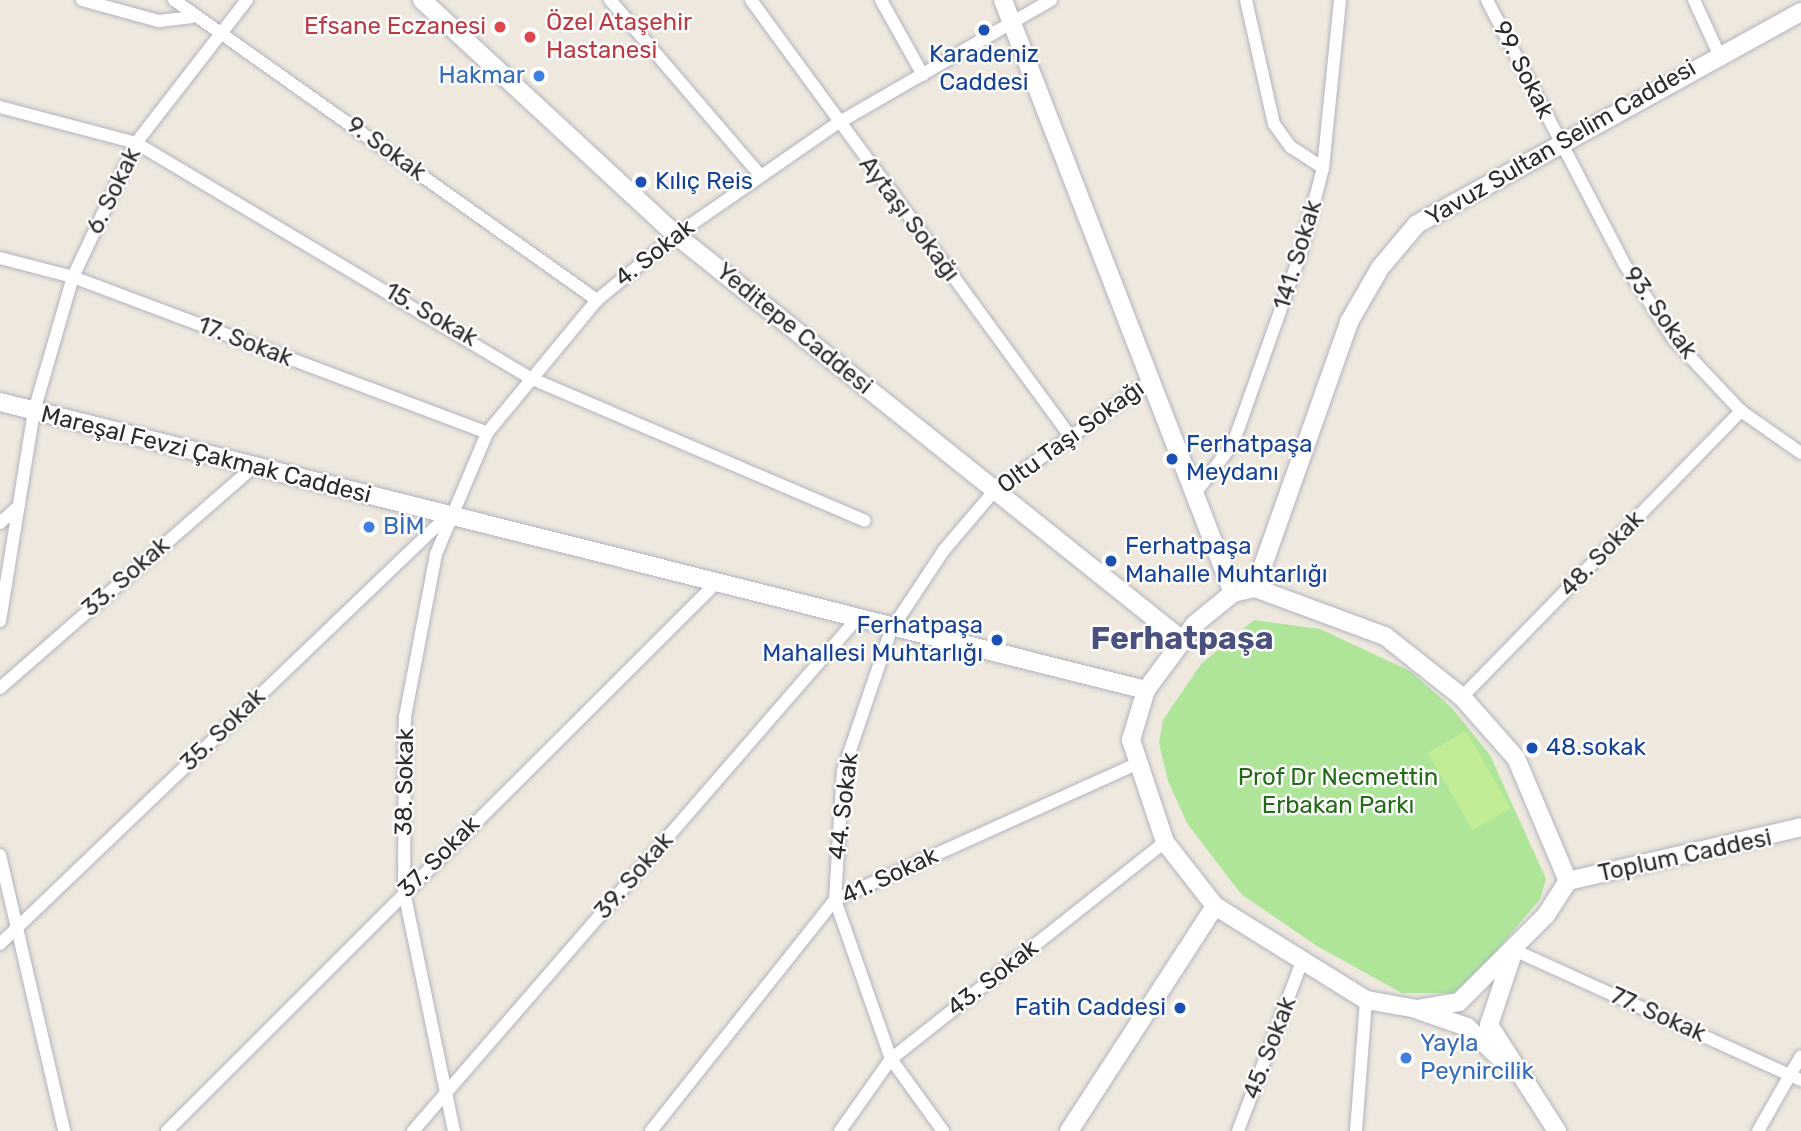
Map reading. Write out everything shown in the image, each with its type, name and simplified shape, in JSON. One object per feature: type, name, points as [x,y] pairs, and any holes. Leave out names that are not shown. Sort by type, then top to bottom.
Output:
[{"type":"street","points":[[82,0],[159,21],[192,16]]},
{"type":"street","name":"9. Sokak","points":[[174,0],[192,16],[219,30],[597,299]]},
{"type":"street","name":"6. Sokak","points":[[0,621],[34,411],[73,277],[136,143],[219,30],[247,0]]},
{"type":"street","name":"Yeditepe Caddesi","points":[[422,0],[676,235],[1182,639]]},
{"type":"street","points":[[610,0],[760,175]]},
{"type":"street","name":"Aytaşı Sokağı","points":[[751,0],[838,123],[1070,436]]},
{"type":"street","points":[[881,0],[923,75]]},
{"type":"street","points":[[1003,0],[1153,379],[1233,593]]},
{"type":"street","name":"4. Sokak","points":[[447,516],[487,433],[528,377],[597,299],[676,235],[838,123],[1051,0]]},
{"type":"street","points":[[1246,0],[1274,124],[1291,147],[1324,168]]},
{"type":"street","name":"141. Sokak","points":[[1196,492],[1233,444],[1263,370],[1324,168],[1340,0]]},
{"type":"street","name":"99. Sokak","points":[[1487,0],[1559,140]]},
{"type":"street","points":[[1695,0],[1719,54]]},
{"type":"street","name":"Yavuz Sultan Selim Caddesi","points":[[1255,588],[1312,416],[1349,322],[1380,268],[1439,208],[1559,140],[1801,12]]},
{"type":"street","name":"15. Sokak","points":[[0,107],[136,143],[528,377],[865,522]]},
{"type":"street","name":"93. Sokak","points":[[1559,140],[1625,265],[1675,341],[1741,411],[1801,453]]},
{"type":"street","name":"17. Sokak","points":[[0,258],[73,277],[487,433]]},
{"type":"street","name":"Oltu Taşı Sokağı","points":[[891,630],[995,490],[1153,379]]},
{"type":"street","name":"Mareşal Fevzi Çakmak Caddesi","points":[[0,402],[855,621],[1146,690]]},
{"type":"street","name":"48. Sokak","points":[[1462,697],[1741,411]]},
{"type":"street","name":"33. Sokak","points":[[0,688],[253,467]]},
{"type":"street","points":[[0,523],[19,506]]},
{"type":"street","name":"38. Sokak","points":[[447,516],[405,717],[404,891],[443,1096],[454,1131]]},
{"type":"street","name":"35. Sokak","points":[[0,944],[447,516]]},
{"type":"street","name":"37. Sokak","points":[[167,1131],[404,891],[714,585]]},
{"type":"street","points":[[1412,1008],[1459,1002],[1514,950],[1568,881],[1516,758],[1462,697],[1385,636],[1255,588],[1233,593],[1182,639],[1146,690],[1131,740],[1136,764],[1165,842],[1216,906],[1301,964],[1366,1000],[1412,1008],[1467,1027],[1513,1070]]},
{"type":"street","name":"39. Sokak","points":[[413,1131],[855,621]]},
{"type":"street","name":"44. Sokak","points":[[891,630],[843,771],[835,900],[891,1059],[943,1131]]},
{"type":"street","name":"41. Sokak","points":[[651,1131],[835,900],[1136,764]]},
{"type":"street","name":"Toplum Caddesi","points":[[1568,881],[1798,832]]},
{"type":"street","name":"43. Sokak","points":[[840,1131],[891,1059],[1165,842]]},
{"type":"street","points":[[0,855],[13,931],[64,1131]]},
{"type":"street","points":[[1069,1131],[1216,906]]},
{"type":"street","points":[[1514,950],[1489,1025],[1513,1070],[1557,1131]]},
{"type":"street","name":"77. Sokak","points":[[1514,950],[1796,1077]]},
{"type":"street","name":"45. Sokak","points":[[1238,1131],[1301,964]]},
{"type":"street","points":[[1356,1131],[1366,1000]]},
{"type":"street","points":[[1758,1131],[1796,1077],[1801,1056]]},
{"type":"green space","name":"Prof Dr Necmettin Erbakan Parkı","points":[[1254,620],[1320,629],[1410,671],[1451,707],[1490,755],[1546,879],[1540,899],[1461,993],[1402,993],[1317,946],[1241,894],[1187,823],[1168,781],[1159,743],[1163,720],[1201,664]]},
{"type":"green space","points":[[1466,731],[1510,808],[1472,830],[1428,753]]},
{"type":"place","name":"Efsane Eczanesi","points":[[500,27]]},
{"type":"place","name":"Karadeniz Caddesi","points":[[984,30]]},
{"type":"place","name":"Özel Ataşehir Hastanesi","points":[[530,37]]},
{"type":"place","name":"Hakmar","points":[[539,76]]},
{"type":"place","name":"Kılıç Reis","points":[[641,182]]},
{"type":"place","name":"Ferhatpaşa Meydanı","points":[[1172,459]]},
{"type":"place","name":"BİM","points":[[369,527]]},
{"type":"place","name":"Ferhatpaşa Mahalle Muhtarlığı","points":[[1111,561]]},
{"type":"place","name":"Ferhatpaşa Mahallesi Muhtarlığı","points":[[997,640]]},
{"type":"place","name":"48.sokak","points":[[1532,748]]},
{"type":"place","name":"Fatih Caddesi","points":[[1180,1008]]},
{"type":"place","name":"Yayla Peynircilik","points":[[1406,1058]]},
{"type":"district","name":"Ferhatpaşa","points":[[1182,638]]}]
